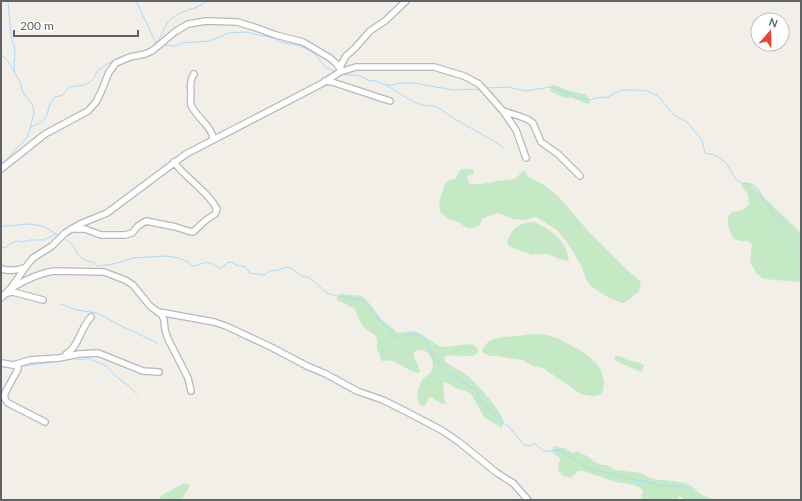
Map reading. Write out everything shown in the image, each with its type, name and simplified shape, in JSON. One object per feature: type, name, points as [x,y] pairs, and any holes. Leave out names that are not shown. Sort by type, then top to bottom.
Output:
[{"type":"street","points":[[340,70],[346,56],[370,31],[385,21],[406,1]]},
{"type":"street","points":[[1,169],[44,134],[88,111],[96,102],[109,72],[116,63],[130,57],[152,51],[176,31],[188,24],[206,21],[237,22],[276,35],[304,42],[330,58],[337,64],[340,70]]},
{"type":"street","points":[[1,298],[33,258],[52,246],[65,233],[80,224],[107,212],[186,154],[325,81],[340,70],[356,67],[434,67],[464,76],[479,84],[504,111],[516,130],[526,158]]},
{"type":"street","points":[[194,74],[190,84],[191,105],[208,127],[213,136],[213,140]]},
{"type":"street","points":[[325,81],[390,101]]},
{"type":"street","points":[[504,111],[527,119],[533,123],[541,142],[558,154],[580,176]]},
{"type":"street","points":[[71,230],[85,229],[101,235],[125,235],[132,233],[138,226],[146,221],[194,232],[206,220],[215,214],[217,209],[213,202],[179,170],[174,162]]},
{"type":"street","points":[[1,270],[18,270],[24,268]]},
{"type":"street","points":[[8,291],[24,281],[48,272],[60,271],[104,272],[133,284],[147,302],[162,314],[168,339],[188,378],[190,391]]},
{"type":"street","points":[[8,291],[43,300]]},
{"type":"street","points":[[159,312],[214,322],[226,326],[326,374],[357,391],[383,400],[401,409],[443,431],[513,483],[528,500]]},
{"type":"street","points":[[59,358],[71,351],[86,322],[91,317]]},
{"type":"street","points":[[13,365],[30,360],[98,353],[143,371],[159,372]]},
{"type":"street","points":[[1,363],[18,367],[5,393],[4,397],[8,403],[45,422]]},
{"type":"green space","points":[[551,85],[584,94],[590,100],[590,103],[587,104],[573,98],[565,98],[550,91]]},
{"type":"green space","points":[[462,169],[470,169],[474,171],[474,174],[467,176],[470,184],[482,184],[515,179],[523,171],[528,177],[544,185],[558,196],[589,232],[641,282],[639,291],[623,303],[609,298],[591,286],[586,279],[581,265],[567,242],[557,230],[538,218],[535,217],[525,220],[514,219],[498,213],[482,219],[479,226],[467,228],[460,223],[447,218],[441,213],[439,203],[445,184],[456,178],[459,171]]},
{"type":"green space","points":[[744,182],[749,183],[801,233],[801,282],[764,279],[757,274],[750,262],[752,245],[748,241],[734,239],[728,225],[728,217],[733,212],[743,210],[749,204],[748,195],[741,185]]},
{"type":"green space","points":[[534,222],[550,231],[560,240],[565,247],[569,259],[567,261],[548,254],[532,255],[509,246],[507,242],[514,229],[524,223]]},
{"type":"green space","points":[[338,295],[361,296],[364,298],[381,319],[398,333],[412,331],[421,334],[439,346],[447,347],[470,344],[474,345],[478,350],[478,353],[470,356],[445,356],[445,362],[466,375],[483,391],[501,415],[503,419],[502,428],[484,417],[472,395],[445,382],[443,385],[445,404],[429,397],[425,406],[420,405],[417,395],[419,388],[424,378],[433,368],[433,362],[430,355],[421,350],[414,352],[414,357],[420,370],[419,373],[409,370],[392,361],[382,361],[377,349],[376,336],[364,328],[355,309],[337,300]]},
{"type":"green space","points":[[532,334],[547,335],[557,338],[585,353],[601,370],[604,381],[601,394],[594,396],[581,394],[543,368],[533,366],[523,360],[490,356],[482,352],[484,346],[488,342],[497,338]]},
{"type":"green space","points":[[617,355],[630,361],[641,363],[644,367],[641,372],[616,361],[615,357]]},
{"type":"green space","points":[[554,446],[564,448],[573,453],[576,451],[587,456],[593,461],[602,465],[607,465],[614,470],[641,473],[657,480],[685,483],[690,485],[702,495],[714,500],[686,500],[680,496],[676,500],[641,500],[643,490],[633,485],[613,481],[583,471],[578,471],[572,477],[567,477],[561,474],[559,470],[558,467],[560,458],[554,454],[552,450]]},
{"type":"green space","points":[[187,483],[189,487],[183,498],[184,500],[161,500],[160,498],[162,495]]},
{"type":"waterway","points":[[8,1],[11,36],[15,48],[15,73],[20,82],[23,93],[33,106],[34,113],[30,128]]},
{"type":"waterway","points":[[136,1],[156,43]]},
{"type":"waterway","points":[[148,50],[157,42],[170,20],[183,12],[208,1]]},
{"type":"waterway","points":[[163,45],[175,46],[182,43],[209,41],[229,33],[247,32],[274,38],[280,42],[301,46],[314,53],[325,67],[336,72]]},
{"type":"waterway","points":[[1,54],[14,71]]},
{"type":"waterway","points":[[1,163],[4,162],[23,142],[31,127],[43,121],[46,117],[50,104],[55,97],[63,95],[69,87],[83,85],[90,82],[102,67],[127,55]]},
{"type":"waterway","points":[[343,74],[360,76],[386,85],[414,83],[453,90],[481,89]]},
{"type":"waterway","points":[[386,85],[418,104],[437,107],[503,147]]},
{"type":"waterway","points":[[486,88],[508,87],[526,91],[550,87],[578,98],[590,100],[608,97],[622,90],[647,91],[658,96],[674,115],[687,122],[702,140],[705,153],[717,156],[723,160],[739,182],[751,184],[756,187],[778,219],[801,243]]},
{"type":"waterway","points":[[1,226],[27,224],[43,226],[60,236]]},
{"type":"waterway","points":[[1,247],[5,248],[17,241],[43,240],[56,234]]},
{"type":"waterway","points":[[64,238],[72,244],[79,256],[87,261],[93,262],[97,266],[108,265],[133,258],[167,256],[179,258],[193,266],[208,263],[213,264],[220,269],[227,263],[231,262],[245,267],[250,273],[263,275],[269,271],[279,270],[286,267],[291,268],[302,276],[310,278],[327,293],[360,300],[367,304],[393,335],[400,338],[406,335],[414,334],[423,337],[431,352],[442,367],[475,390],[483,402],[510,428],[524,445],[530,446],[534,443],[545,451],[559,450],[591,469],[632,480],[646,481],[661,486],[685,486],[700,500]]},
{"type":"waterway","points":[[61,304],[77,310],[97,313],[157,343]]},
{"type":"waterway","points":[[70,358],[82,360],[88,358],[106,366],[137,394]]},
{"type":"waterway","points":[[21,365],[23,366],[59,361]]}]
